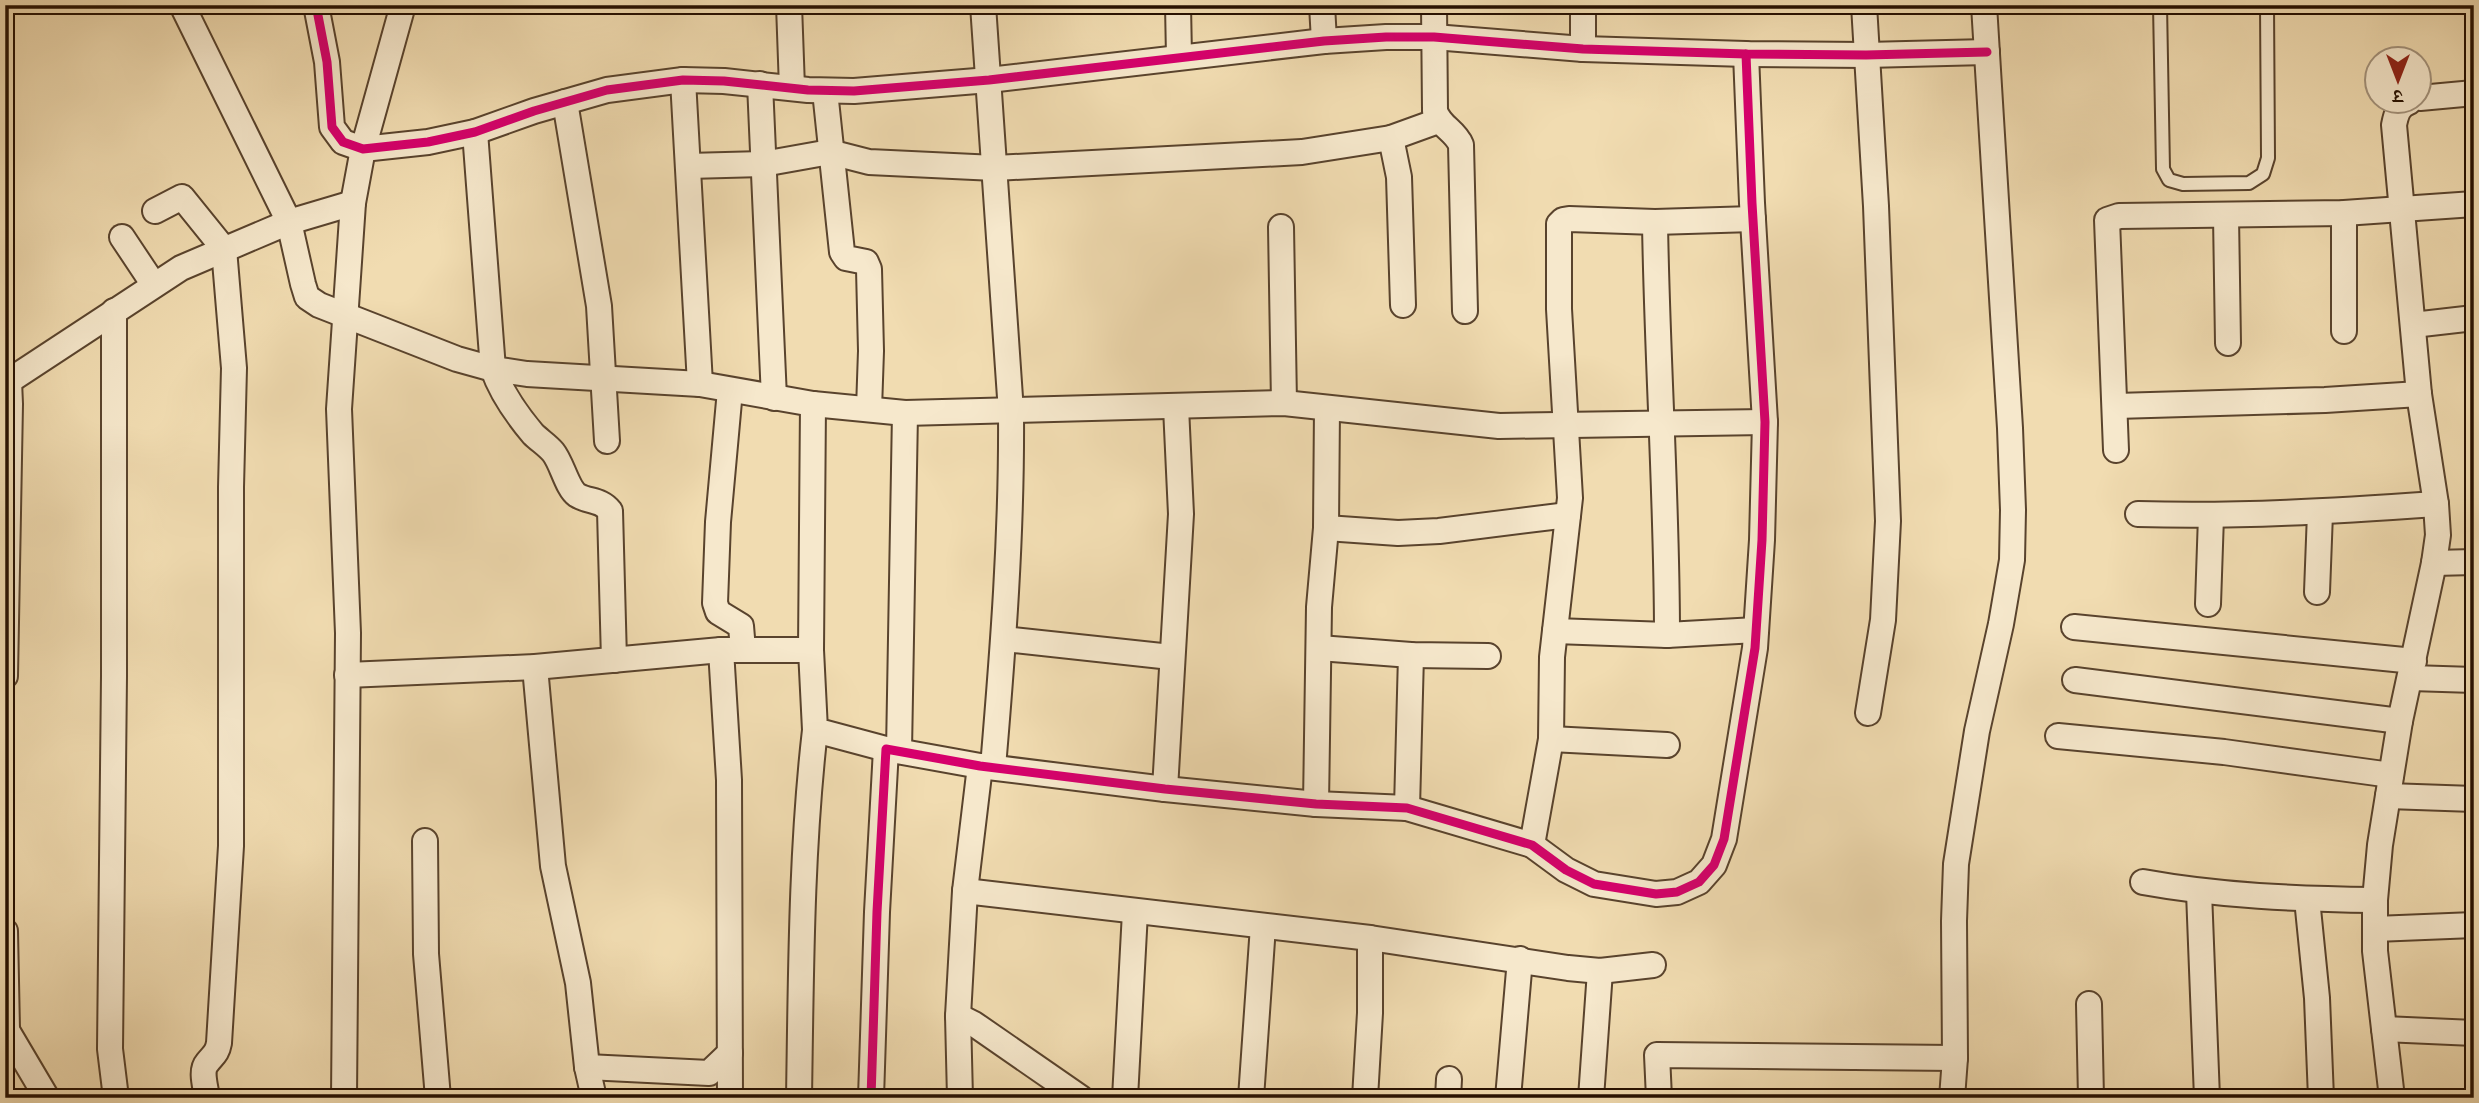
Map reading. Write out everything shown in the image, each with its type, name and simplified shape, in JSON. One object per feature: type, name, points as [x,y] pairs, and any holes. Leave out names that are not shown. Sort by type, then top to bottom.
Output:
[{"type":"street","points":[[182,5],[289,222],[307,297],[318,305],[457,359],[493,369],[700,384],[813,404],[905,413],[1284,404],[1499,426],[1765,422]]},
{"type":"street","points":[[316,5],[327,62],[332,127],[344,142],[363,149],[428,142],[475,132],[607,90],[683,80],[854,91],[989,80],[1324,41],[1386,37],[1434,37],[1583,48],[1746,54],[1987,52]]},
{"type":"street","points":[[344,1098],[348,675],[339,409],[353,202],[363,149],[403,5]]},
{"type":"street","points":[[789,5],[792,88]]},
{"type":"street","points":[[960,1098],[958,1016],[965,891],[986,766],[1003,639],[1011,456],[1011,412],[983,5]]},
{"type":"street","points":[[1178,5],[1179,57]]},
{"type":"street","points":[[1322,5],[1324,41]]},
{"type":"street","points":[[1434,5],[1435,111],[1438,121],[1457,135],[1461,145],[1465,311]]},
{"type":"street","points":[[1583,5],[1583,48]]},
{"type":"street","points":[[1864,5],[1876,206],[1888,521],[1884,620],[1868,713]]},
{"type":"street","points":[[1952,1098],[1955,1058],[1956,864],[1977,732],[2012,560],[2010,442],[1984,5]]},
{"type":"street","points":[[815,730],[892,750],[986,766],[1165,789],[1316,804],[1407,808],[1532,845],[1566,870],[1594,884],[1656,894],[1677,892],[1699,882],[1714,865],[1724,839],[1756,631],[1762,540],[1765,422],[1746,54]]},
{"type":"street","points":[[683,80],[700,384]]},
{"type":"street","points":[[760,85],[774,398]]},
{"type":"street","points":[[825,91],[842,252],[846,258],[866,262],[869,269],[869,409]]},
{"type":"street","points":[[2434,97],[2474,93]]},
{"type":"street","points":[[565,102],[599,306],[607,441]]},
{"type":"street","points":[[2392,1098],[2375,951],[2375,900],[2380,845],[2400,721],[2413,670],[2438,535],[2436,504],[2419,394],[2393,125],[2396,116]]},
{"type":"street","points":[[688,166],[763,164],[830,152],[869,162],[995,168],[1302,152],[1391,138],[1438,121]]},
{"type":"street","points":[[475,132],[493,369],[501,389],[516,411],[553,452],[572,490],[578,496],[604,503],[610,511],[614,660]]},
{"type":"street","points":[[1391,138],[1399,177],[1403,305]]},
{"type":"street","points":[[155,211],[182,197],[224,249],[234,368],[231,487],[231,846],[219,1043],[217,1053],[205,1064],[203,1071],[207,1098]]},
{"type":"street","points":[[5,676],[8,642],[7,382],[181,268],[289,222],[353,202]]},
{"type":"street","points":[[2116,450],[2107,220],[2119,216],[2344,213],[2474,204]]},
{"type":"street","points":[[2344,213],[2344,331]]},
{"type":"street","points":[[2226,216],[2228,343]]},
{"type":"street","points":[[1532,845],[1550,739],[1552,657],[1570,498],[1559,309],[1559,224],[1569,219],[1655,222],[1753,219]]},
{"type":"street","points":[[1655,222],[1660,423],[1667,547],[1667,635]]},
{"type":"street","points":[[1281,227],[1284,404]]},
{"type":"street","points":[[122,237],[154,285]]},
{"type":"street","points":[[114,311],[115,636],[110,1049],[116,1098]]},
{"type":"street","points":[[2413,325],[2474,318]]},
{"type":"street","points":[[730,390],[718,522],[715,603],[718,612],[740,626],[732,650],[729,780],[730,1098]]},
{"type":"street","points":[[2116,406],[2325,400],[2419,394]]},
{"type":"street","points":[[799,1098],[802,915],[815,730],[811,650],[813,404]]},
{"type":"street","points":[[1165,789],[1181,514],[1176,407]]},
{"type":"street","points":[[1316,804],[1319,607],[1326,528],[1327,408]]},
{"type":"street","points":[[871,1098],[877,912],[892,750],[905,413]]},
{"type":"street","points":[[2138,514],[2211,516],[2320,513],[2436,504]]},
{"type":"street","points":[[2317,592],[2320,513]]},
{"type":"street","points":[[1326,528],[1398,533],[1439,531],[1568,515]]},
{"type":"street","points":[[2208,604],[2211,516]]},
{"type":"street","points":[[2434,563],[2474,562]]},
{"type":"street","points":[[2074,627],[2474,680]]},
{"type":"street","points":[[1555,631],[1667,635],[1756,631]]},
{"type":"street","points":[[1003,639],[1171,657]]},
{"type":"street","points":[[1319,648],[1411,655],[1488,656]]},
{"type":"street","points":[[348,675],[535,667],[732,650],[811,650]]},
{"type":"street","points":[[1407,808],[1411,655]]},
{"type":"street","points":[[535,667],[553,866],[579,983],[586,1067],[594,1098]]},
{"type":"street","points":[[2075,680],[2400,721]]},
{"type":"street","points":[[2058,736],[2224,752],[2474,799]]},
{"type":"street","points":[[1550,739],[1667,746]]},
{"type":"street","points":[[425,841],[426,954],[438,1098]]},
{"type":"street","points":[[2143,882],[2199,892],[2375,900]]},
{"type":"street","points":[[965,891],[1370,938],[1600,971],[1653,965]]},
{"type":"street","points":[[2199,892],[2207,1098]]},
{"type":"street","points":[[2307,899],[2316,998],[2320,1098]]},
{"type":"street","points":[[1125,1098],[1135,912]]},
{"type":"street","points":[[2375,929],[2474,925]]},
{"type":"street","points":[[1251,1098],[1263,926]]},
{"type":"street","points":[[5,930],[6,1029],[47,1098]]},
{"type":"street","points":[[1364,1098],[1370,1013],[1370,938]]},
{"type":"street","points":[[1508,1098],[1520,959]]},
{"type":"street","points":[[1591,1098],[1600,971]]},
{"type":"street","points":[[2089,1004],[2091,1098]]},
{"type":"street","points":[[958,1016],[974,1024],[1081,1098]]},
{"type":"street","points":[[2384,1029],[2474,1033]]},
{"type":"street","points":[[586,1067],[709,1073],[730,1053]]},
{"type":"street","points":[[1659,1098],[1657,1055],[1955,1058]]},
{"type":"lane","points":[[2160,5],[2163,169],[2169,180],[2183,184],[2249,183],[2263,174],[2269,158],[2267,5]]},
{"type":"cycle path","points":[[316,5],[327,62],[332,127],[343,142],[363,149],[428,142],[475,132],[534,111],[607,90],[683,80],[854,91],[989,80],[1324,41],[1386,37],[1434,37],[1583,49],[1746,54],[1987,52]]},
{"type":"cycle path","points":[[871,1098],[886,749],[980,766],[1165,789],[1316,804],[1407,808],[1532,845],[1566,870],[1594,884],[1656,894],[1677,892],[1699,882],[1714,865],[1724,839],[1755,648],[1762,540],[1765,422],[1746,54]]}]
